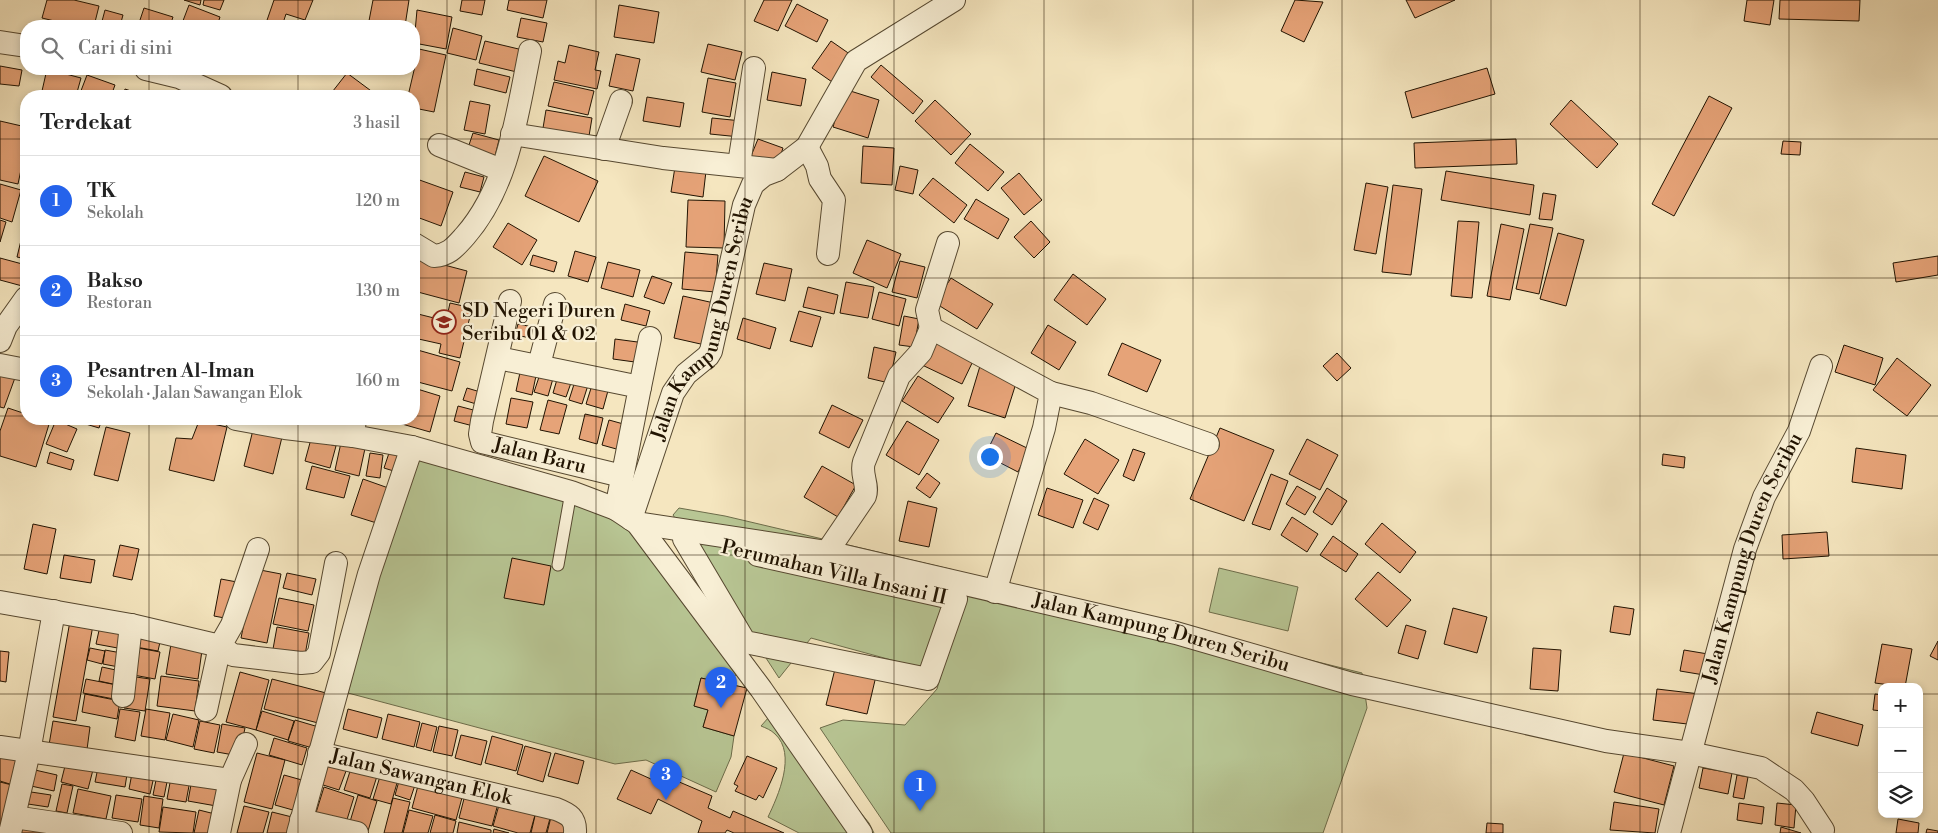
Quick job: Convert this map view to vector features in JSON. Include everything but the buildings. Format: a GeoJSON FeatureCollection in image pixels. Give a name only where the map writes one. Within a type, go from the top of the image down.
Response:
{"type":"FeatureCollection","features":[{"type":"Feature","properties":{"kind":"street","name":"Jalan Kampung Duren Seribu"},"geometry":{"type":"LineString","coordinates":[[633,522],[673,393],[686,374],[708,356],[711,351],[744,205],[753,184],[764,175],[777,170],[807,147],[856,61],[954,0]]}},
{"type":"Feature","properties":{"kind":"street"},"geometry":{"type":"LineString","coordinates":[[0,42],[20,45]]}},
{"type":"Feature","properties":{"kind":"street"},"geometry":{"type":"LineString","coordinates":[[420,248],[434,256],[449,253],[477,222],[491,197],[512,134],[530,51]]}},
{"type":"Feature","properties":{"kind":"street"},"geometry":{"type":"LineString","coordinates":[[738,164],[754,68]]}},
{"type":"Feature","properties":{"kind":"street"},"geometry":{"type":"LineString","coordinates":[[171,75],[208,90]]}},
{"type":"Feature","properties":{"kind":"street"},"geometry":{"type":"LineString","coordinates":[[604,149],[621,102]]}},
{"type":"Feature","properties":{"kind":"street"},"geometry":{"type":"LineString","coordinates":[[512,134],[663,158],[738,164],[777,170]]}},
{"type":"Feature","properties":{"kind":"street"},"geometry":{"type":"LineString","coordinates":[[439,145],[501,170]]}},
{"type":"Feature","properties":{"kind":"street"},"geometry":{"type":"LineString","coordinates":[[807,147],[817,166],[820,179],[834,200],[828,254]]}},
{"type":"Feature","properties":{"kind":"street"},"geometry":{"type":"LineString","coordinates":[[827,552],[865,496],[864,462],[899,376],[921,352],[931,328],[927,310],[948,243]]}},
{"type":"Feature","properties":{"kind":"street","name":"Jalan Baru"},"geometry":{"type":"LineString","coordinates":[[510,301],[482,421],[480,434],[482,442],[622,476]]}},
{"type":"Feature","properties":{"kind":"street"},"geometry":{"type":"LineString","coordinates":[[539,365],[555,304]]}},
{"type":"Feature","properties":{"kind":"street"},"geometry":{"type":"LineString","coordinates":[[0,341],[6,326],[20,306]]}},
{"type":"Feature","properties":{"kind":"street"},"geometry":{"type":"LineString","coordinates":[[931,328],[1051,393],[1091,403],[1208,444]]}},
{"type":"Feature","properties":{"kind":"street"},"geometry":{"type":"LineString","coordinates":[[650,338],[622,476],[633,522],[761,689],[861,833]]}},
{"type":"Feature","properties":{"kind":"street"},"geometry":{"type":"LineString","coordinates":[[498,358],[640,387]]}},
{"type":"Feature","properties":{"kind":"street"},"geometry":{"type":"LineString","coordinates":[[0,365],[20,369]]}},
{"type":"Feature","properties":{"kind":"street","name":"Jalan Kampung Duren Seribu"},"geometry":{"type":"LineString","coordinates":[[1669,833],[1719,651],[1736,577],[1753,523],[1796,439],[1821,366]]}},
{"type":"Feature","properties":{"kind":"street"},"geometry":{"type":"LineString","coordinates":[[995,592],[1044,428],[1051,393]]}},
{"type":"Feature","properties":{"kind":"street","name":"Jalan Kampung Duren Seribu"},"geometry":{"type":"LineString","coordinates":[[269,425],[285,428],[354,428],[412,447],[571,492],[633,522],[827,552],[1176,633],[1361,686],[1606,741],[1690,753]]}},
{"type":"Feature","properties":{"kind":"street"},"geometry":{"type":"LineString","coordinates":[[319,753],[369,574],[412,447]]}},
{"type":"Feature","properties":{"kind":"street","name":"Perumahan Villa Insani II"},"geometry":{"type":"LineString","coordinates":[[633,522],[684,539],[956,599],[928,679],[745,642],[684,539]]}},
{"type":"Feature","properties":{"kind":"street"},"geometry":{"type":"LineString","coordinates":[[206,710],[220,646],[232,625],[258,550]]}},
{"type":"Feature","properties":{"kind":"street"},"geometry":{"type":"LineString","coordinates":[[0,602],[132,625],[220,646],[233,655],[301,664],[312,662],[319,653],[336,563]]}},
{"type":"Feature","properties":{"kind":"street"},"geometry":{"type":"LineString","coordinates":[[54,611],[29,752],[12,825],[121,833]]}},
{"type":"Feature","properties":{"kind":"street"},"geometry":{"type":"LineString","coordinates":[[123,696],[132,625]]}},
{"type":"Feature","properties":{"kind":"street"},"geometry":{"type":"LineString","coordinates":[[219,833],[230,780],[246,744]]}},
{"type":"Feature","properties":{"kind":"street"},"geometry":{"type":"LineString","coordinates":[[0,747],[230,780]]}},
{"type":"Feature","properties":{"kind":"street","name":"Jalan Sawangan Elok"},"geometry":{"type":"LineString","coordinates":[[357,833],[299,826],[319,753],[556,809],[572,817],[576,826],[576,833]]}},
{"type":"Feature","properties":{"kind":"street"},"geometry":{"type":"LineString","coordinates":[[1690,753],[1761,768],[1782,780],[1804,801],[1823,830]]}},
{"type":"Feature","properties":{"kind":"lane"},"geometry":{"type":"LineString","coordinates":[[558,565],[571,492]]}},
{"type":"Feature","properties":{"kind":"green space"},"geometry":{"type":"Polygon","coordinates":[[[420,448],[638,502],[746,661],[729,684],[701,678],[694,706],[708,710],[703,727],[734,736],[731,757],[716,792],[646,760],[615,764],[348,693],[380,565],[420,448]]]}},
{"type":"Feature","properties":{"kind":"green space"},"geometry":{"type":"Polygon","coordinates":[[[679,508],[725,516],[954,570],[928,670],[811,638],[779,678],[673,515],[679,508]]]}},
{"type":"Feature","properties":{"kind":"green space"},"geometry":{"type":"Polygon","coordinates":[[[1219,568],[1298,587],[1288,631],[1209,612],[1219,568]]]}},
{"type":"Feature","properties":{"kind":"green space"},"geometry":{"type":"Polygon","coordinates":[[[969,575],[1362,673],[1367,708],[1323,833],[891,833],[820,728],[843,720],[905,725],[937,689],[969,575]]]}},
{"type":"Feature","properties":{"kind":"green space"},"geometry":{"type":"Polygon","coordinates":[[[777,708],[869,823],[874,833],[799,833],[768,817],[784,775],[785,752],[775,734],[761,726],[777,708]]]}},
{"type":"Feature","properties":{"kind":"place","name":"SD Negeri Duren Seribu 01 & 02"},"geometry":{"type":"Point","coordinates":[444,322]}},
{"type":"Feature","properties":{"kind":"place","name":"Bakso"},"geometry":{"type":"Point","coordinates":[721,708]}},
{"type":"Feature","properties":{"kind":"place","name":"Pesantren Al-Iman"},"geometry":{"type":"Point","coordinates":[666,800]}},
{"type":"Feature","properties":{"kind":"place","name":"TK"},"geometry":{"type":"Point","coordinates":[920,811]}}]}
